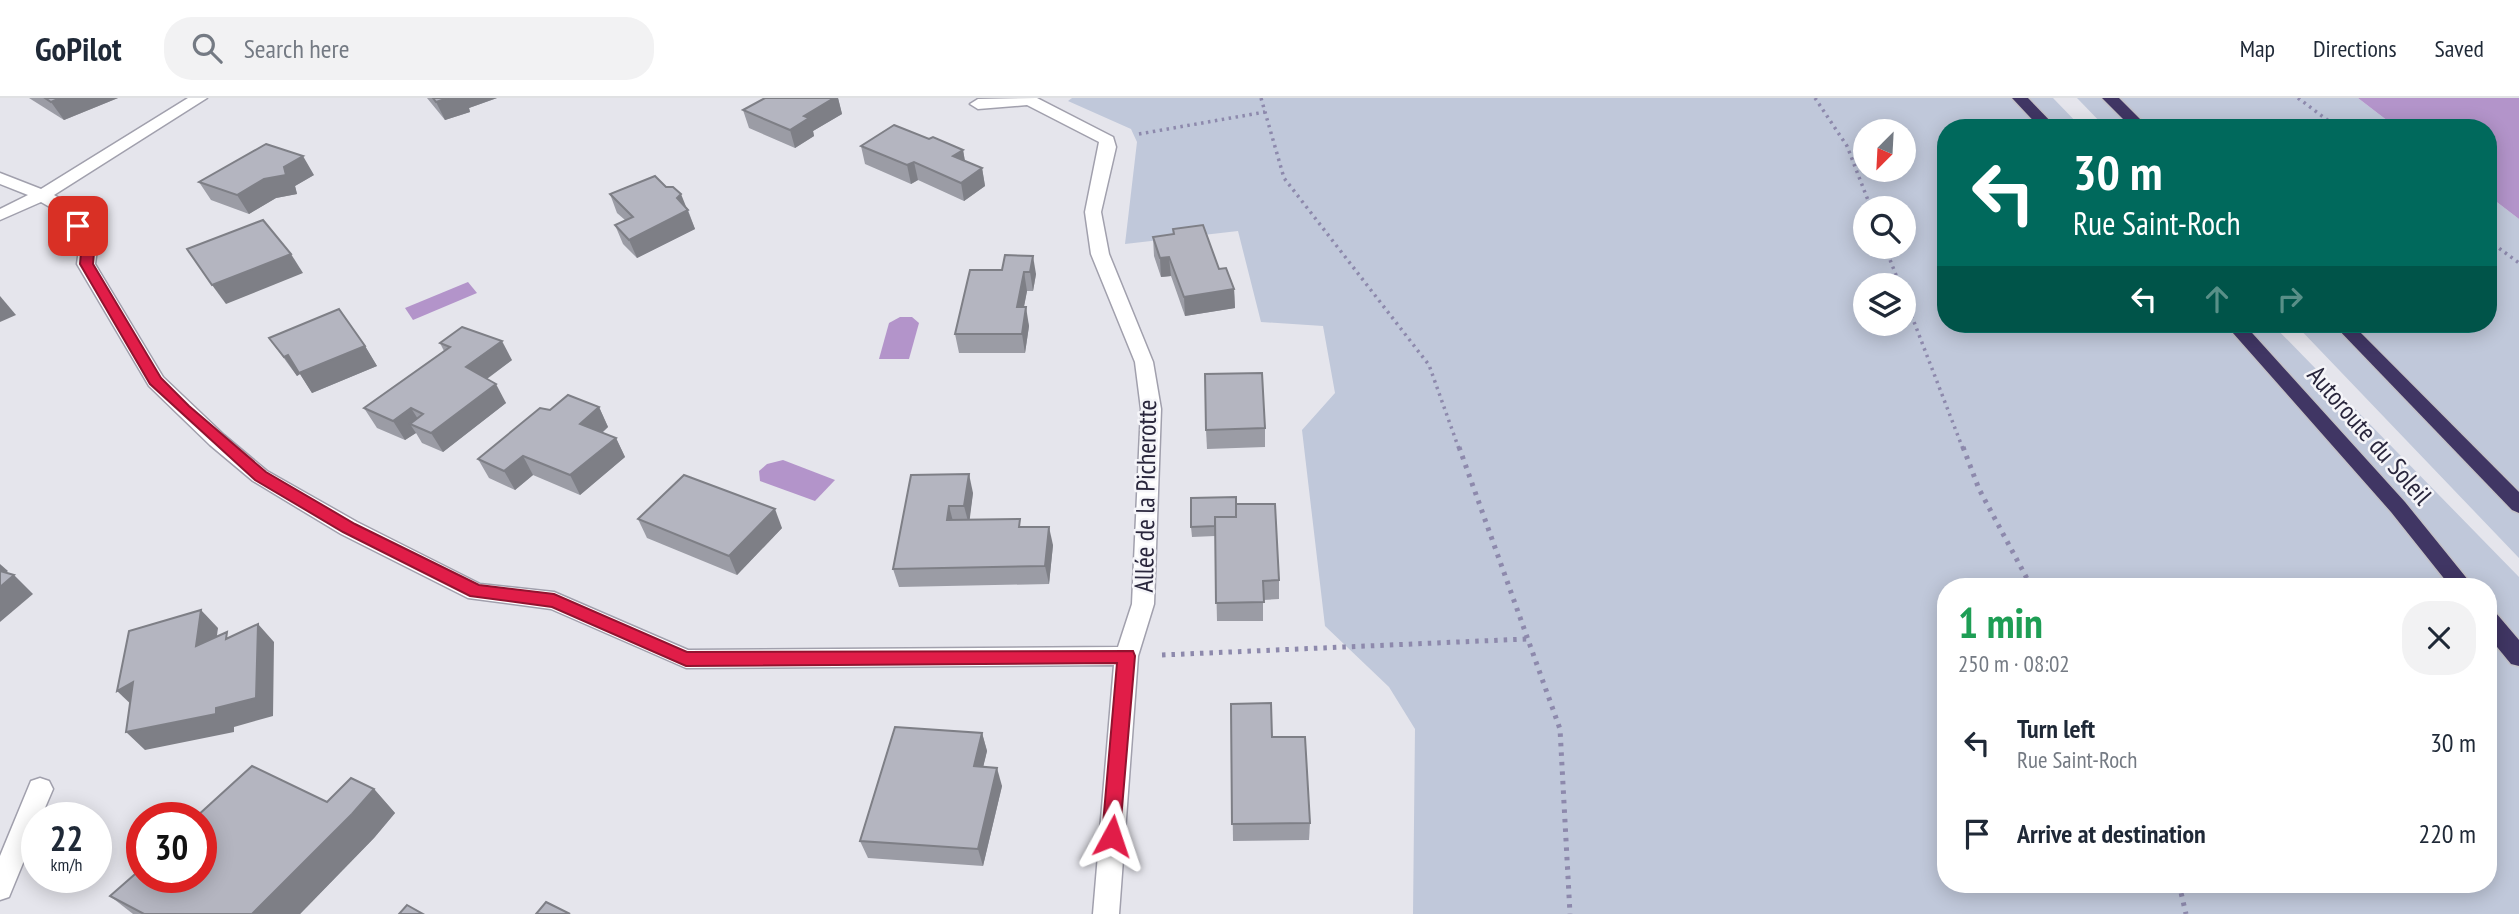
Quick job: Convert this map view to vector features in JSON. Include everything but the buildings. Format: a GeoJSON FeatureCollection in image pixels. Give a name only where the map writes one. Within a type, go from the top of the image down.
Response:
{"type":"FeatureCollection","features":[{"type":"Feature","properties":{"kind":"highway"},"geometry":{"type":"LineString","coordinates":[[2020,98],[2040,119]]}},
{"type":"Feature","properties":{"kind":"highway"},"geometry":{"type":"LineString","coordinates":[[2110,98],[2132,119]]}},
{"type":"Feature","properties":{"kind":"highway","name":"Autoroute du Soleil"},"geometry":{"type":"LineString","coordinates":[[2242,333],[2398,507],[2456,578]]}},
{"type":"Feature","properties":{"kind":"highway","name":"Autoroute du Soleil"},"geometry":{"type":"LineString","coordinates":[[2351,333],[2519,505]]}},
{"type":"Feature","properties":{"kind":"highway"},"geometry":{"type":"LineString","coordinates":[[2497,630],[2519,657]]}},
{"type":"Feature","properties":{"kind":"street"},"geometry":{"type":"LineString","coordinates":[[0,215],[42,195],[199,98]]}},
{"type":"Feature","properties":{"kind":"street"},"geometry":{"type":"LineString","coordinates":[[978,104],[1029,100],[1107,140]]}},
{"type":"Feature","properties":{"kind":"street","name":"Allée de la Picherotte"},"geometry":{"type":"LineString","coordinates":[[1106,914],[1126,656],[1143,604],[1151,410],[1144,362],[1101,254],[1093,212],[1108,147],[1107,140]]}},
{"type":"Feature","properties":{"kind":"street"},"geometry":{"type":"LineString","coordinates":[[0,178],[42,195],[68,211],[89,242],[86,264],[156,381],[217,440],[260,476],[349,528],[476,592],[554,601],[686,659],[1126,656]]}},
{"type":"Feature","properties":{"kind":"street"},"geometry":{"type":"LineString","coordinates":[[0,888],[40,789]]}},
{"type":"Feature","properties":{"kind":"path"},"geometry":{"type":"LineString","coordinates":[[1261,98],[1284,178],[1429,365],[1560,729],[1570,914]]}},
{"type":"Feature","properties":{"kind":"path"},"geometry":{"type":"LineString","coordinates":[[1815,98],[1847,146],[1866,196]]}},
{"type":"Feature","properties":{"kind":"path"},"geometry":{"type":"LineString","coordinates":[[2298,98],[2326,119]]}},
{"type":"Feature","properties":{"kind":"path"},"geometry":{"type":"LineString","coordinates":[[1107,140],[1265,112]]}},
{"type":"Feature","properties":{"kind":"path"},"geometry":{"type":"LineString","coordinates":[[2497,247],[2519,263]]}},
{"type":"Feature","properties":{"kind":"path"},"geometry":{"type":"LineString","coordinates":[[1916,327],[1979,489],[2027,578]]}},
{"type":"Feature","properties":{"kind":"path"},"geometry":{"type":"LineString","coordinates":[[1126,656],[1528,639]]}},
{"type":"Feature","properties":{"kind":"path"},"geometry":{"type":"LineString","coordinates":[[2181,893],[2186,914]]}},
{"type":"Feature","properties":{"kind":"shaded area"},"geometry":{"type":"Polygon","coordinates":[[[1072,98],[2053,98],[2073,119],[1937,119],[1937,333],[2281,333],[2519,577],[2519,914],[1413,914],[1415,729],[1389,687],[1325,626],[1302,430],[1335,393],[1323,326],[1261,322],[1238,231],[1125,244],[1137,142],[1131,129],[1068,101],[1072,98]]]}},
{"type":"Feature","properties":{"kind":"shaded area"},"geometry":{"type":"Polygon","coordinates":[[[2077,98],[2358,98],[2385,119],[2097,119],[2077,98]]]}},
{"type":"Feature","properties":{"kind":"shaded area"},"geometry":{"type":"Polygon","coordinates":[[[2358,98],[2519,98],[2519,219],[2497,202],[2497,119],[2385,119],[2358,98]]]}},
{"type":"Feature","properties":{"kind":"shaded area"},"geometry":{"type":"Polygon","coordinates":[[[2497,202],[2519,219],[2519,558],[2304,333],[2497,333],[2497,202]]]}},
{"type":"Feature","properties":{"kind":"shaded area"},"geometry":{"type":"Polygon","coordinates":[[[468,282],[477,293],[413,320],[405,308],[468,282]]]}},
{"type":"Feature","properties":{"kind":"shaded area"},"geometry":{"type":"Polygon","coordinates":[[[900,317],[912,317],[919,323],[909,359],[879,359],[889,323],[900,317]]]}},
{"type":"Feature","properties":{"kind":"shaded area"},"geometry":{"type":"Polygon","coordinates":[[[783,460],[835,480],[815,501],[760,481],[759,471],[767,464],[783,460]]]}},
{"type":"Feature","properties":{"kind":"route"},"geometry":{"type":"LineString","coordinates":[[78,226],[89,242],[86,264],[156,381],[184,410],[260,476],[349,528],[476,592],[554,601],[686,659],[1126,656],[1112,836]]}}]}
